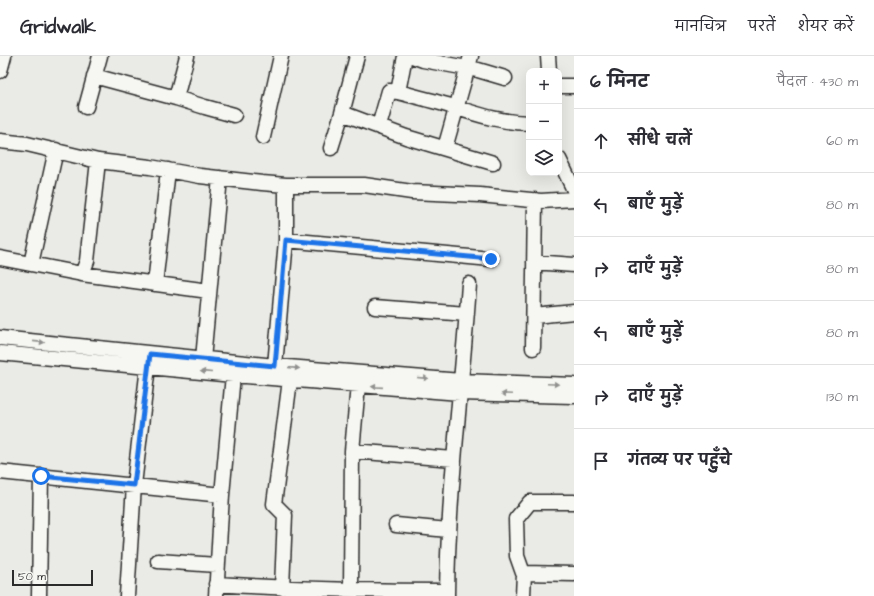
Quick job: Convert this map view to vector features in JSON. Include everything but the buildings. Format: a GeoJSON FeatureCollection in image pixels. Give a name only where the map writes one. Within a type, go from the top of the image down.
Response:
{"type":"FeatureCollection","features":[{"type":"Feature","properties":{"kind":"street"},"geometry":{"type":"LineString","coordinates":[[0,71],[4,56]]}},
{"type":"Feature","properties":{"kind":"street"},"geometry":{"type":"LineString","coordinates":[[86,107],[100,56]]}},
{"type":"Feature","properties":{"kind":"street"},"geometry":{"type":"LineString","coordinates":[[176,98],[187,56]]}},
{"type":"Feature","properties":{"kind":"street"},"geometry":{"type":"LineString","coordinates":[[263,137],[281,56]]}},
{"type":"Feature","properties":{"kind":"street"},"geometry":{"type":"LineString","coordinates":[[331,148],[342,113],[356,56]]}},
{"type":"Feature","properties":{"kind":"street"},"geometry":{"type":"LineString","coordinates":[[398,92],[405,56]]}},
{"type":"Feature","properties":{"kind":"street"},"geometry":{"type":"LineString","coordinates":[[412,56],[423,60],[469,62],[478,70],[505,78]]}},
{"type":"Feature","properties":{"kind":"street"},"geometry":{"type":"LineString","coordinates":[[548,56],[549,68]]}},
{"type":"Feature","properties":{"kind":"street"},"geometry":{"type":"LineString","coordinates":[[445,148],[469,62]]}},
{"type":"Feature","properties":{"kind":"street"},"geometry":{"type":"LineString","coordinates":[[94,76],[234,115]]}},
{"type":"Feature","properties":{"kind":"street"},"geometry":{"type":"LineString","coordinates":[[562,86],[574,86]]}},
{"type":"Feature","properties":{"kind":"street"},"geometry":{"type":"LineString","coordinates":[[379,126],[389,91],[398,92],[457,108],[483,117],[510,122],[526,123]]}},
{"type":"Feature","properties":{"kind":"street"},"geometry":{"type":"LineString","coordinates":[[342,113],[406,137],[493,162]]}},
{"type":"Feature","properties":{"kind":"street"},"geometry":{"type":"LineString","coordinates":[[0,141],[27,144],[98,161],[220,178],[286,185],[364,185],[412,192],[480,195],[535,200],[574,199]]}},
{"type":"Feature","properties":{"kind":"street"},"geometry":{"type":"LineString","coordinates":[[31,264],[56,150]]}},
{"type":"Feature","properties":{"kind":"street"},"geometry":{"type":"LineString","coordinates":[[82,274],[87,261],[98,161]]}},
{"type":"Feature","properties":{"kind":"street"},"geometry":{"type":"LineString","coordinates":[[562,165],[574,190]]}},
{"type":"Feature","properties":{"kind":"street"},"geometry":{"type":"LineString","coordinates":[[155,284],[168,170]]}},
{"type":"Feature","properties":{"kind":"street"},"geometry":{"type":"LineString","coordinates":[[203,359],[220,178]]}},
{"type":"Feature","properties":{"kind":"street"},"geometry":{"type":"LineString","coordinates":[[275,366],[286,240],[286,185]]}},
{"type":"Feature","properties":{"kind":"street"},"geometry":{"type":"LineString","coordinates":[[533,348],[535,200]]}},
{"type":"Feature","properties":{"kind":"street"},"geometry":{"type":"LineString","coordinates":[[286,240],[491,259]]}},
{"type":"Feature","properties":{"kind":"street"},"geometry":{"type":"LineString","coordinates":[[0,258],[82,274],[209,291]]}},
{"type":"Feature","properties":{"kind":"street"},"geometry":{"type":"LineString","coordinates":[[534,262],[574,265]]}},
{"type":"Feature","properties":{"kind":"street"},"geometry":{"type":"LineString","coordinates":[[233,375],[222,495],[216,590],[282,588],[447,594],[448,530],[453,459],[469,284]]}},
{"type":"Feature","properties":{"kind":"street"},"geometry":{"type":"LineString","coordinates":[[375,307],[467,314]]}},
{"type":"Feature","properties":{"kind":"street"},"geometry":{"type":"LineString","coordinates":[[534,316],[574,312]]}},
{"type":"Feature","properties":{"kind":"street"},"geometry":{"type":"LineString","coordinates":[[0,338],[233,375],[290,380],[358,385],[460,387],[574,385]]}},
{"type":"Feature","properties":{"kind":"street"},"geometry":{"type":"LineString","coordinates":[[0,353],[149,361],[203,359],[460,387],[574,396]]}},
{"type":"Feature","properties":{"kind":"street"},"geometry":{"type":"LineString","coordinates":[[127,596],[134,485],[149,361]]}},
{"type":"Feature","properties":{"kind":"street"},"geometry":{"type":"LineString","coordinates":[[282,588],[285,515],[274,504],[290,380]]}},
{"type":"Feature","properties":{"kind":"street"},"geometry":{"type":"LineString","coordinates":[[351,591],[352,451],[358,385]]}},
{"type":"Feature","properties":{"kind":"street"},"geometry":{"type":"LineString","coordinates":[[352,451],[453,459]]}},
{"type":"Feature","properties":{"kind":"street"},"geometry":{"type":"LineString","coordinates":[[0,472],[222,495]]}},
{"type":"Feature","properties":{"kind":"street"},"geometry":{"type":"LineString","coordinates":[[39,596],[41,476]]}},
{"type":"Feature","properties":{"kind":"street"},"geometry":{"type":"LineString","coordinates":[[523,596],[524,573],[517,556],[516,519],[530,502],[574,502]]}},
{"type":"Feature","properties":{"kind":"street"},"geometry":{"type":"LineString","coordinates":[[396,525],[448,530]]}},
{"type":"Feature","properties":{"kind":"street"},"geometry":{"type":"LineString","coordinates":[[158,561],[217,565]]}},
{"type":"Feature","properties":{"kind":"street"},"geometry":{"type":"LineString","coordinates":[[524,573],[574,574]]}},
{"type":"Feature","properties":{"kind":"route"},"geometry":{"type":"LineString","coordinates":[[41,476],[134,485],[150,354],[275,366],[286,240],[491,259]]}}]}
